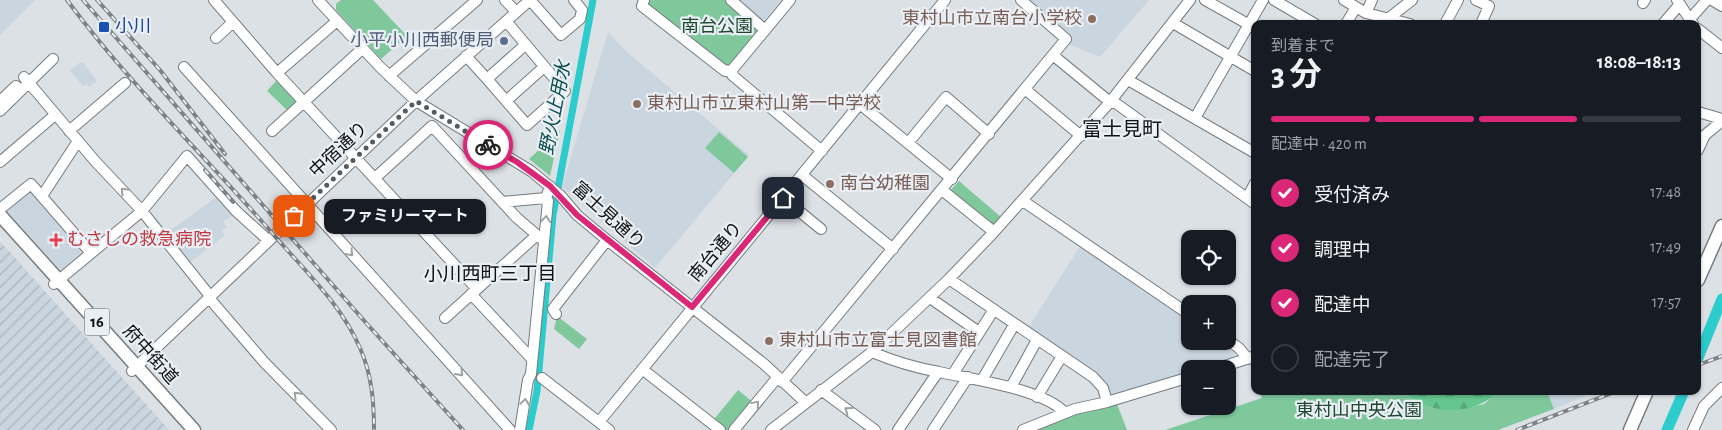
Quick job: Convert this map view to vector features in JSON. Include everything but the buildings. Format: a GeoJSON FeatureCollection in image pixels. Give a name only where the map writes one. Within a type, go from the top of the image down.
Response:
{"type":"FeatureCollection","features":[{"type":"Feature","properties":{"kind":"main road","name":"府中街道"},"geometry":{"type":"LineString","coordinates":[[0,215],[134,369],[184,430]]}},
{"type":"Feature","properties":{"kind":"main road","name":"府中街道"},"geometry":{"type":"LineString","coordinates":[[0,226],[59,283]]}},
{"type":"Feature","properties":{"kind":"main road"},"geometry":{"type":"LineString","coordinates":[[1701,273],[1722,226]]}},
{"type":"Feature","properties":{"kind":"main road","name":"府中街道"},"geometry":{"type":"LineString","coordinates":[[134,369],[194,430]]}},
{"type":"Feature","properties":{"kind":"main road"},"geometry":{"type":"LineString","coordinates":[[1630,430],[1645,395]]}},
{"type":"Feature","properties":{"kind":"street"},"geometry":{"type":"LineString","coordinates":[[214,0],[304,102],[375,178],[532,358]]}},
{"type":"Feature","properties":{"kind":"street"},"geometry":{"type":"LineString","coordinates":[[322,4],[333,0]]}},
{"type":"Feature","properties":{"kind":"street"},"geometry":{"type":"LineString","coordinates":[[389,76],[477,0]]}},
{"type":"Feature","properties":{"kind":"street"},"geometry":{"type":"LineString","coordinates":[[505,0],[516,12]]}},
{"type":"Feature","properties":{"kind":"street"},"geometry":{"type":"LineString","coordinates":[[530,0],[562,35],[580,19],[582,10],[574,0]]}},
{"type":"Feature","properties":{"kind":"street","name":"中宿通り"},"geometry":{"type":"LineString","coordinates":[[134,369],[269,241],[305,204],[416,101],[530,0]]}},
{"type":"Feature","properties":{"kind":"street"},"geometry":{"type":"LineString","coordinates":[[644,0],[642,6],[726,71],[732,70],[790,0]]}},
{"type":"Feature","properties":{"kind":"street"},"geometry":{"type":"LineString","coordinates":[[731,0],[765,30]]}},
{"type":"Feature","properties":{"kind":"street","name":"南台通り"},"geometry":{"type":"LineString","coordinates":[[599,422],[945,0]]}},
{"type":"Feature","properties":{"kind":"street"},"geometry":{"type":"LineString","coordinates":[[734,430],[893,250],[1066,40],[1021,0]]}},
{"type":"Feature","properties":{"kind":"street"},"geometry":{"type":"LineString","coordinates":[[772,430],[872,352],[949,279],[1081,136],[1128,80],[1190,0]]}},
{"type":"Feature","properties":{"kind":"street"},"geometry":{"type":"LineString","coordinates":[[1205,0],[1251,25]]}},
{"type":"Feature","properties":{"kind":"street"},"geometry":{"type":"LineString","coordinates":[[1255,20],[1263,0]]}},
{"type":"Feature","properties":{"kind":"street"},"geometry":{"type":"LineString","coordinates":[[1274,0],[1308,20]]}},
{"type":"Feature","properties":{"kind":"street"},"geometry":{"type":"LineString","coordinates":[[1344,0],[1366,13],[1397,20]]}},
{"type":"Feature","properties":{"kind":"street"},"geometry":{"type":"LineString","coordinates":[[1366,13],[1372,0]]}},
{"type":"Feature","properties":{"kind":"street"},"geometry":{"type":"LineString","coordinates":[[1389,18],[1412,0]]}},
{"type":"Feature","properties":{"kind":"street"},"geometry":{"type":"LineString","coordinates":[[1447,20],[1458,0]]}},
{"type":"Feature","properties":{"kind":"street"},"geometry":{"type":"LineString","coordinates":[[1476,0],[1488,6],[1483,20]]}},
{"type":"Feature","properties":{"kind":"street"},"geometry":{"type":"LineString","coordinates":[[1693,20],[1707,0]]}},
{"type":"Feature","properties":{"kind":"street"},"geometry":{"type":"LineString","coordinates":[[1712,0],[1722,6]]}},
{"type":"Feature","properties":{"kind":"street"},"geometry":{"type":"LineString","coordinates":[[1666,20],[1679,2],[1691,20]]}},
{"type":"Feature","properties":{"kind":"street","name":"富士見通り"},"geometry":{"type":"LineString","coordinates":[[322,4],[362,49],[416,101],[517,162],[554,190],[577,215],[806,402]]}},
{"type":"Feature","properties":{"kind":"street"},"geometry":{"type":"LineString","coordinates":[[1348,20],[1356,7]]}},
{"type":"Feature","properties":{"kind":"street"},"geometry":{"type":"LineString","coordinates":[[277,72],[337,21]]}},
{"type":"Feature","properties":{"kind":"street"},"geometry":{"type":"LineString","coordinates":[[216,38],[233,22]]}},
{"type":"Feature","properties":{"kind":"street"},"geometry":{"type":"LineString","coordinates":[[466,56],[527,125],[565,91],[506,22]]}},
{"type":"Feature","properties":{"kind":"street"},"geometry":{"type":"LineString","coordinates":[[1173,23],[1251,69]]}},
{"type":"Feature","properties":{"kind":"street"},"geometry":{"type":"LineString","coordinates":[[1195,118],[1230,57],[1251,27]]}},
{"type":"Feature","properties":{"kind":"street"},"geometry":{"type":"LineString","coordinates":[[1701,31],[1722,48]]}},
{"type":"Feature","properties":{"kind":"street"},"geometry":{"type":"LineString","coordinates":[[487,79],[526,45]]}},
{"type":"Feature","properties":{"kind":"street"},"geometry":{"type":"LineString","coordinates":[[272,131],[362,49]]}},
{"type":"Feature","properties":{"kind":"street"},"geometry":{"type":"LineString","coordinates":[[1054,56],[1110,102],[1117,104],[1251,201]]}},
{"type":"Feature","properties":{"kind":"street"},"geometry":{"type":"LineString","coordinates":[[0,111],[50,57]]}},
{"type":"Feature","properties":{"kind":"street"},"geometry":{"type":"LineString","coordinates":[[184,67],[305,204],[510,430]]}},
{"type":"Feature","properties":{"kind":"street"},"geometry":{"type":"LineString","coordinates":[[506,101],[544,67]]}},
{"type":"Feature","properties":{"kind":"street"},"geometry":{"type":"LineString","coordinates":[[732,70],[732,74],[822,151]]}},
{"type":"Feature","properties":{"kind":"street"},"geometry":{"type":"LineString","coordinates":[[0,101],[27,80]]}},
{"type":"Feature","properties":{"kind":"street"},"geometry":{"type":"LineString","coordinates":[[27,80],[69,131],[142,211],[250,347],[330,430]]}},
{"type":"Feature","properties":{"kind":"street"},"geometry":{"type":"LineString","coordinates":[[1128,80],[1251,152]]}},
{"type":"Feature","properties":{"kind":"street"},"geometry":{"type":"LineString","coordinates":[[69,131],[126,83]]}},
{"type":"Feature","properties":{"kind":"street"},"geometry":{"type":"LineString","coordinates":[[1026,90],[1081,136]]}},
{"type":"Feature","properties":{"kind":"street"},"geometry":{"type":"LineString","coordinates":[[908,143],[946,98],[989,134]]}},
{"type":"Feature","properties":{"kind":"street"},"geometry":{"type":"LineString","coordinates":[[860,104],[952,178]]}},
{"type":"Feature","properties":{"kind":"street"},"geometry":{"type":"LineString","coordinates":[[1701,113],[1722,120]]}},
{"type":"Feature","properties":{"kind":"street"},"geometry":{"type":"LineString","coordinates":[[0,162],[55,115]]}},
{"type":"Feature","properties":{"kind":"street"},"geometry":{"type":"LineString","coordinates":[[1701,144],[1705,135],[1722,120]]}},
{"type":"Feature","properties":{"kind":"street"},"geometry":{"type":"LineString","coordinates":[[375,178],[432,126],[502,202],[540,238]]}},
{"type":"Feature","properties":{"kind":"street"},"geometry":{"type":"LineString","coordinates":[[42,196],[78,141]]}},
{"type":"Feature","properties":{"kind":"street"},"geometry":{"type":"LineString","coordinates":[[59,283],[91,253],[142,211],[187,156],[236,211],[269,241]]}},
{"type":"Feature","properties":{"kind":"street"},"geometry":{"type":"LineString","coordinates":[[802,175],[893,250]]}},
{"type":"Feature","properties":{"kind":"street"},"geometry":{"type":"LineString","coordinates":[[0,209],[31,184],[91,253]]}},
{"type":"Feature","properties":{"kind":"street"},"geometry":{"type":"LineString","coordinates":[[502,202],[546,198],[554,190]]}},
{"type":"Feature","properties":{"kind":"street"},"geometry":{"type":"LineString","coordinates":[[942,190],[994,232]]}},
{"type":"Feature","properties":{"kind":"street"},"geometry":{"type":"LineString","coordinates":[[520,430],[532,358],[540,238],[548,201],[546,198]]}},
{"type":"Feature","properties":{"kind":"street"},"geometry":{"type":"LineString","coordinates":[[783,198],[821,229]]}},
{"type":"Feature","properties":{"kind":"street"},"geometry":{"type":"LineString","coordinates":[[1022,201],[1181,309]]}},
{"type":"Feature","properties":{"kind":"street"},"geometry":{"type":"LineString","coordinates":[[445,318],[540,238]]}},
{"type":"Feature","properties":{"kind":"street"},"geometry":{"type":"LineString","coordinates":[[556,314],[553,309],[607,240]]}},
{"type":"Feature","properties":{"kind":"street"},"geometry":{"type":"LineString","coordinates":[[949,279],[993,311],[1093,377],[1103,388],[1107,402]]}},
{"type":"Feature","properties":{"kind":"street"},"geometry":{"type":"LineString","coordinates":[[930,298],[979,332]]}},
{"type":"Feature","properties":{"kind":"street"},"geometry":{"type":"LineString","coordinates":[[953,374],[993,311]]}},
{"type":"Feature","properties":{"kind":"street"},"geometry":{"type":"LineString","coordinates":[[982,380],[1014,325]]}},
{"type":"Feature","properties":{"kind":"street"},"geometry":{"type":"LineString","coordinates":[[1011,387],[1038,340]]}},
{"type":"Feature","properties":{"kind":"street"},"geometry":{"type":"LineString","coordinates":[[1236,346],[1251,357]]}},
{"type":"Feature","properties":{"kind":"street"},"geometry":{"type":"LineString","coordinates":[[872,352],[938,372],[1011,387],[1058,406],[1065,413]]}},
{"type":"Feature","properties":{"kind":"street"},"geometry":{"type":"LineString","coordinates":[[1037,397],[1062,356]]}},
{"type":"Feature","properties":{"kind":"street"},"geometry":{"type":"LineString","coordinates":[[1236,363],[1251,358]]}},
{"type":"Feature","properties":{"kind":"street"},"geometry":{"type":"LineString","coordinates":[[642,369],[720,430]]}},
{"type":"Feature","properties":{"kind":"street"},"geometry":{"type":"LineString","coordinates":[[898,430],[938,372]]}},
{"type":"Feature","properties":{"kind":"street"},"geometry":{"type":"LineString","coordinates":[[933,430],[968,377]]}},
{"type":"Feature","properties":{"kind":"street"},"geometry":{"type":"LineString","coordinates":[[542,378],[609,430]]}},
{"type":"Feature","properties":{"kind":"street"},"geometry":{"type":"LineString","coordinates":[[1022,430],[1065,413],[1181,380]]}},
{"type":"Feature","properties":{"kind":"street"},"geometry":{"type":"LineString","coordinates":[[1693,430],[1704,406],[1722,388]]}},
{"type":"Feature","properties":{"kind":"street"},"geometry":{"type":"LineString","coordinates":[[821,390],[873,429]]}},
{"type":"Feature","properties":{"kind":"shaded area"},"geometry":{"type":"Polygon","coordinates":[[[0,0],[35,0],[0,35],[0,0]]]}},
{"type":"Feature","properties":{"kind":"shaded area"},"geometry":{"type":"Polygon","coordinates":[[[739,0],[781,0],[764,21],[739,0]]]}},
{"type":"Feature","properties":{"kind":"shaded area","name":"東村山市立南台小学校"},"geometry":{"type":"Polygon","coordinates":[[[1029,0],[1149,0],[1100,57],[1068,44],[1072,37],[1029,0]]]}},
{"type":"Feature","properties":{"kind":"shaded area","name":"東村山市立東村山第一中学校"},"geometry":{"type":"Polygon","coordinates":[[[608,32],[627,52],[749,155],[655,268],[562,187],[608,32]]]}},
{"type":"Feature","properties":{"kind":"shaded area"},"geometry":{"type":"Polygon","coordinates":[[[79,63],[83,63],[97,81],[89,87],[86,84],[83,86],[70,71],[79,63]]]}},
{"type":"Feature","properties":{"kind":"shaded area","name":"むさしの救急病院"},"geometry":{"type":"Polygon","coordinates":[[[31,188],[88,253],[64,273],[5,209],[31,188]]]}},
{"type":"Feature","properties":{"kind":"shaded area"},"geometry":{"type":"Polygon","coordinates":[[[219,195],[235,213],[223,222],[227,227],[222,231],[225,235],[187,265],[164,235],[219,195]]]}},
{"type":"Feature","properties":{"kind":"shaded area"},"geometry":{"type":"Polygon","coordinates":[[[0,241],[169,430],[0,430],[0,241]]]}},
{"type":"Feature","properties":{"kind":"shaded area"},"geometry":{"type":"Polygon","coordinates":[[[1082,243],[1181,313],[1181,350],[1236,351],[1231,360],[1181,360],[1181,377],[1114,396],[1028,328],[1082,243]]]}},
{"type":"Feature","properties":{"kind":"shaded area"},"geometry":{"type":"Polygon","coordinates":[[[1549,395],[1587,395],[1554,409],[1549,395]]]}},
{"type":"Feature","properties":{"kind":"green space"},"geometry":{"type":"Polygon","coordinates":[[[341,0],[373,0],[407,36],[381,59],[336,10],[336,4],[341,0]]]}},
{"type":"Feature","properties":{"kind":"green space","name":"南台公園"},"geometry":{"type":"Polygon","coordinates":[[[647,0],[727,0],[759,28],[729,66],[725,68],[645,5],[647,0]]]}},
{"type":"Feature","properties":{"kind":"green space"},"geometry":{"type":"Polygon","coordinates":[[[277,80],[299,103],[289,112],[267,91],[277,80]]]}},
{"type":"Feature","properties":{"kind":"green space"},"geometry":{"type":"Polygon","coordinates":[[[560,130],[550,176],[529,159],[560,130]]]}},
{"type":"Feature","properties":{"kind":"green space"},"geometry":{"type":"Polygon","coordinates":[[[719,132],[748,157],[734,173],[705,148],[719,132]]]}},
{"type":"Feature","properties":{"kind":"green space"},"geometry":{"type":"Polygon","coordinates":[[[959,181],[1001,217],[993,227],[950,191],[959,181]]]}},
{"type":"Feature","properties":{"kind":"green space"},"geometry":{"type":"Polygon","coordinates":[[[557,316],[587,339],[579,349],[554,329],[557,316]]]}},
{"type":"Feature","properties":{"kind":"green space"},"geometry":{"type":"Polygon","coordinates":[[[738,390],[755,404],[734,430],[720,430],[711,423],[738,390]]]}},
{"type":"Feature","properties":{"kind":"green space","name":"東村山中央公園"},"geometry":{"type":"Polygon","coordinates":[[[1261,395],[1407,395],[1433,408],[1458,410],[1484,404],[1495,395],[1549,395],[1554,409],[1498,430],[1165,430],[1210,415],[1236,415],[1236,407],[1262,398],[1261,395]]]}},
{"type":"Feature","properties":{"kind":"green space"},"geometry":{"type":"Polygon","coordinates":[[[1408,395],[1495,395],[1481,404],[1459,410],[1437,409],[1408,395]]]}},
{"type":"Feature","properties":{"kind":"green space"},"geometry":{"type":"Polygon","coordinates":[[[1117,404],[1127,430],[1029,430],[1080,410],[1117,404]]]}},
{"type":"Feature","properties":{"kind":"waterway","name":"野火止用水"},"geometry":{"type":"LineString","coordinates":[[529,430],[537,391],[553,215],[593,0]]}},
{"type":"Feature","properties":{"kind":"waterway"},"geometry":{"type":"LineString","coordinates":[[1701,351],[1722,299]]}},
{"type":"Feature","properties":{"kind":"waterway"},"geometry":{"type":"LineString","coordinates":[[1667,430],[1682,395]]}},
{"type":"Feature","properties":{"kind":"railway"},"geometry":{"type":"LineString","coordinates":[[67,0],[141,90],[309,274],[343,317],[360,348],[370,378],[374,430]]}},
{"type":"Feature","properties":{"kind":"railway"},"geometry":{"type":"LineString","coordinates":[[83,0],[367,324],[463,430]]}},
{"type":"Feature","properties":{"kind":"railway"},"geometry":{"type":"LineString","coordinates":[[97,0],[160,70],[225,154]]}},
{"type":"Feature","properties":{"kind":"railway"},"geometry":{"type":"LineString","coordinates":[[205,170],[233,202]]}},
{"type":"Feature","properties":{"kind":"railway"},"geometry":{"type":"LineString","coordinates":[[1701,364],[1722,356]]}},
{"type":"Feature","properties":{"kind":"railway"},"geometry":{"type":"LineString","coordinates":[[1517,430],[1607,395]]}},
{"type":"Feature","properties":{"kind":"way so far"},"geometry":{"type":"LineString","coordinates":[[294,216],[416,101],[488,145]]}},
{"type":"Feature","properties":{"kind":"place","name":"東村山市立南台小学校"},"geometry":{"type":"Point","coordinates":[1092,19]}},
{"type":"Feature","properties":{"kind":"place","name":"小川"},"geometry":{"type":"Point","coordinates":[104,27]}},
{"type":"Feature","properties":{"kind":"place","name":"小平小川西郵便局"},"geometry":{"type":"Point","coordinates":[504,41]}},
{"type":"Feature","properties":{"kind":"place","name":"東村山市立東村山第一中学校"},"geometry":{"type":"Point","coordinates":[637,104]}},
{"type":"Feature","properties":{"kind":"place","name":"南台幼稚園"},"geometry":{"type":"Point","coordinates":[830,184]}},
{"type":"Feature","properties":{"kind":"place","name":"ファミリーマート"},"geometry":{"type":"Point","coordinates":[294,216]}},
{"type":"Feature","properties":{"kind":"place","name":"むさしの救急病院"},"geometry":{"type":"Point","coordinates":[56,240]}},
{"type":"Feature","properties":{"kind":"place","name":"東村山市立富士見図書館"},"geometry":{"type":"Point","coordinates":[769,341]}},
{"type":"Feature","properties":{"kind":"district","name":"富士見町"},"geometry":{"type":"Point","coordinates":[1122,130]}},
{"type":"Feature","properties":{"kind":"district","name":"小川西町三丁目"},"geometry":{"type":"Point","coordinates":[490,274]}},
{"type":"Feature","properties":{"kind":"route"},"geometry":{"type":"LineString","coordinates":[[488,145],[517,162],[550,186],[577,215],[692,307],[783,198]]}}]}
